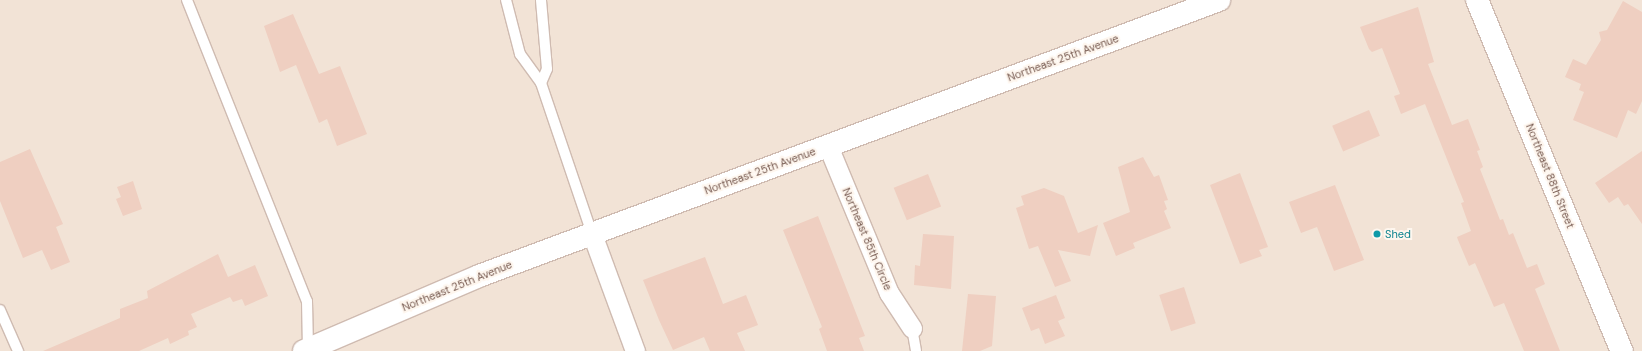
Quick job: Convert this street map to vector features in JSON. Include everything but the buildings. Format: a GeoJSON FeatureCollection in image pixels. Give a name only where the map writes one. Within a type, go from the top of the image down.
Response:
{"type":"FeatureCollection","features":[{"type":"Feature","properties":{"kind":"street","name":"Northeast 25th Avenue"},"geometry":{"type":"LineString","coordinates":[[307,350],[417,301],[592,234],[1219,0]]}},
{"type":"Feature","properties":{"kind":"street","name":"Northeast 88th Street"},"geometry":{"type":"LineString","coordinates":[[1477,0],[1622,351]]}},
{"type":"Feature","properties":{"kind":"street","name":"Northeast 85th Circle"},"geometry":{"type":"LineString","coordinates":[[828,146],[889,294],[912,328]]}},
{"type":"Feature","properties":{"kind":"street"},"geometry":{"type":"LineString","coordinates":[[592,234],[635,351]]}},
{"type":"Feature","properties":{"kind":"lane"},"geometry":{"type":"LineString","coordinates":[[187,0],[307,301],[307,350]]}},
{"type":"Feature","properties":{"kind":"lane"},"geometry":{"type":"LineString","coordinates":[[506,0],[520,54],[541,83],[592,234]]}},
{"type":"Feature","properties":{"kind":"lane"},"geometry":{"type":"LineString","coordinates":[[541,0],[547,68],[541,83]]}},
{"type":"Feature","properties":{"kind":"lane"},"geometry":{"type":"LineString","coordinates":[[0,310],[18,351]]}},
{"type":"Feature","properties":{"kind":"lane"},"geometry":{"type":"LineString","coordinates":[[912,328],[916,351]]}},
{"type":"Feature","properties":{"kind":"shaded area"},"geometry":{"type":"Polygon","coordinates":[[[0,0],[1642,0],[1642,351],[0,351],[0,0]]]}},
{"type":"Feature","properties":{"kind":"place","name":"Shed"},"geometry":{"type":"Point","coordinates":[1377,234]}}]}
